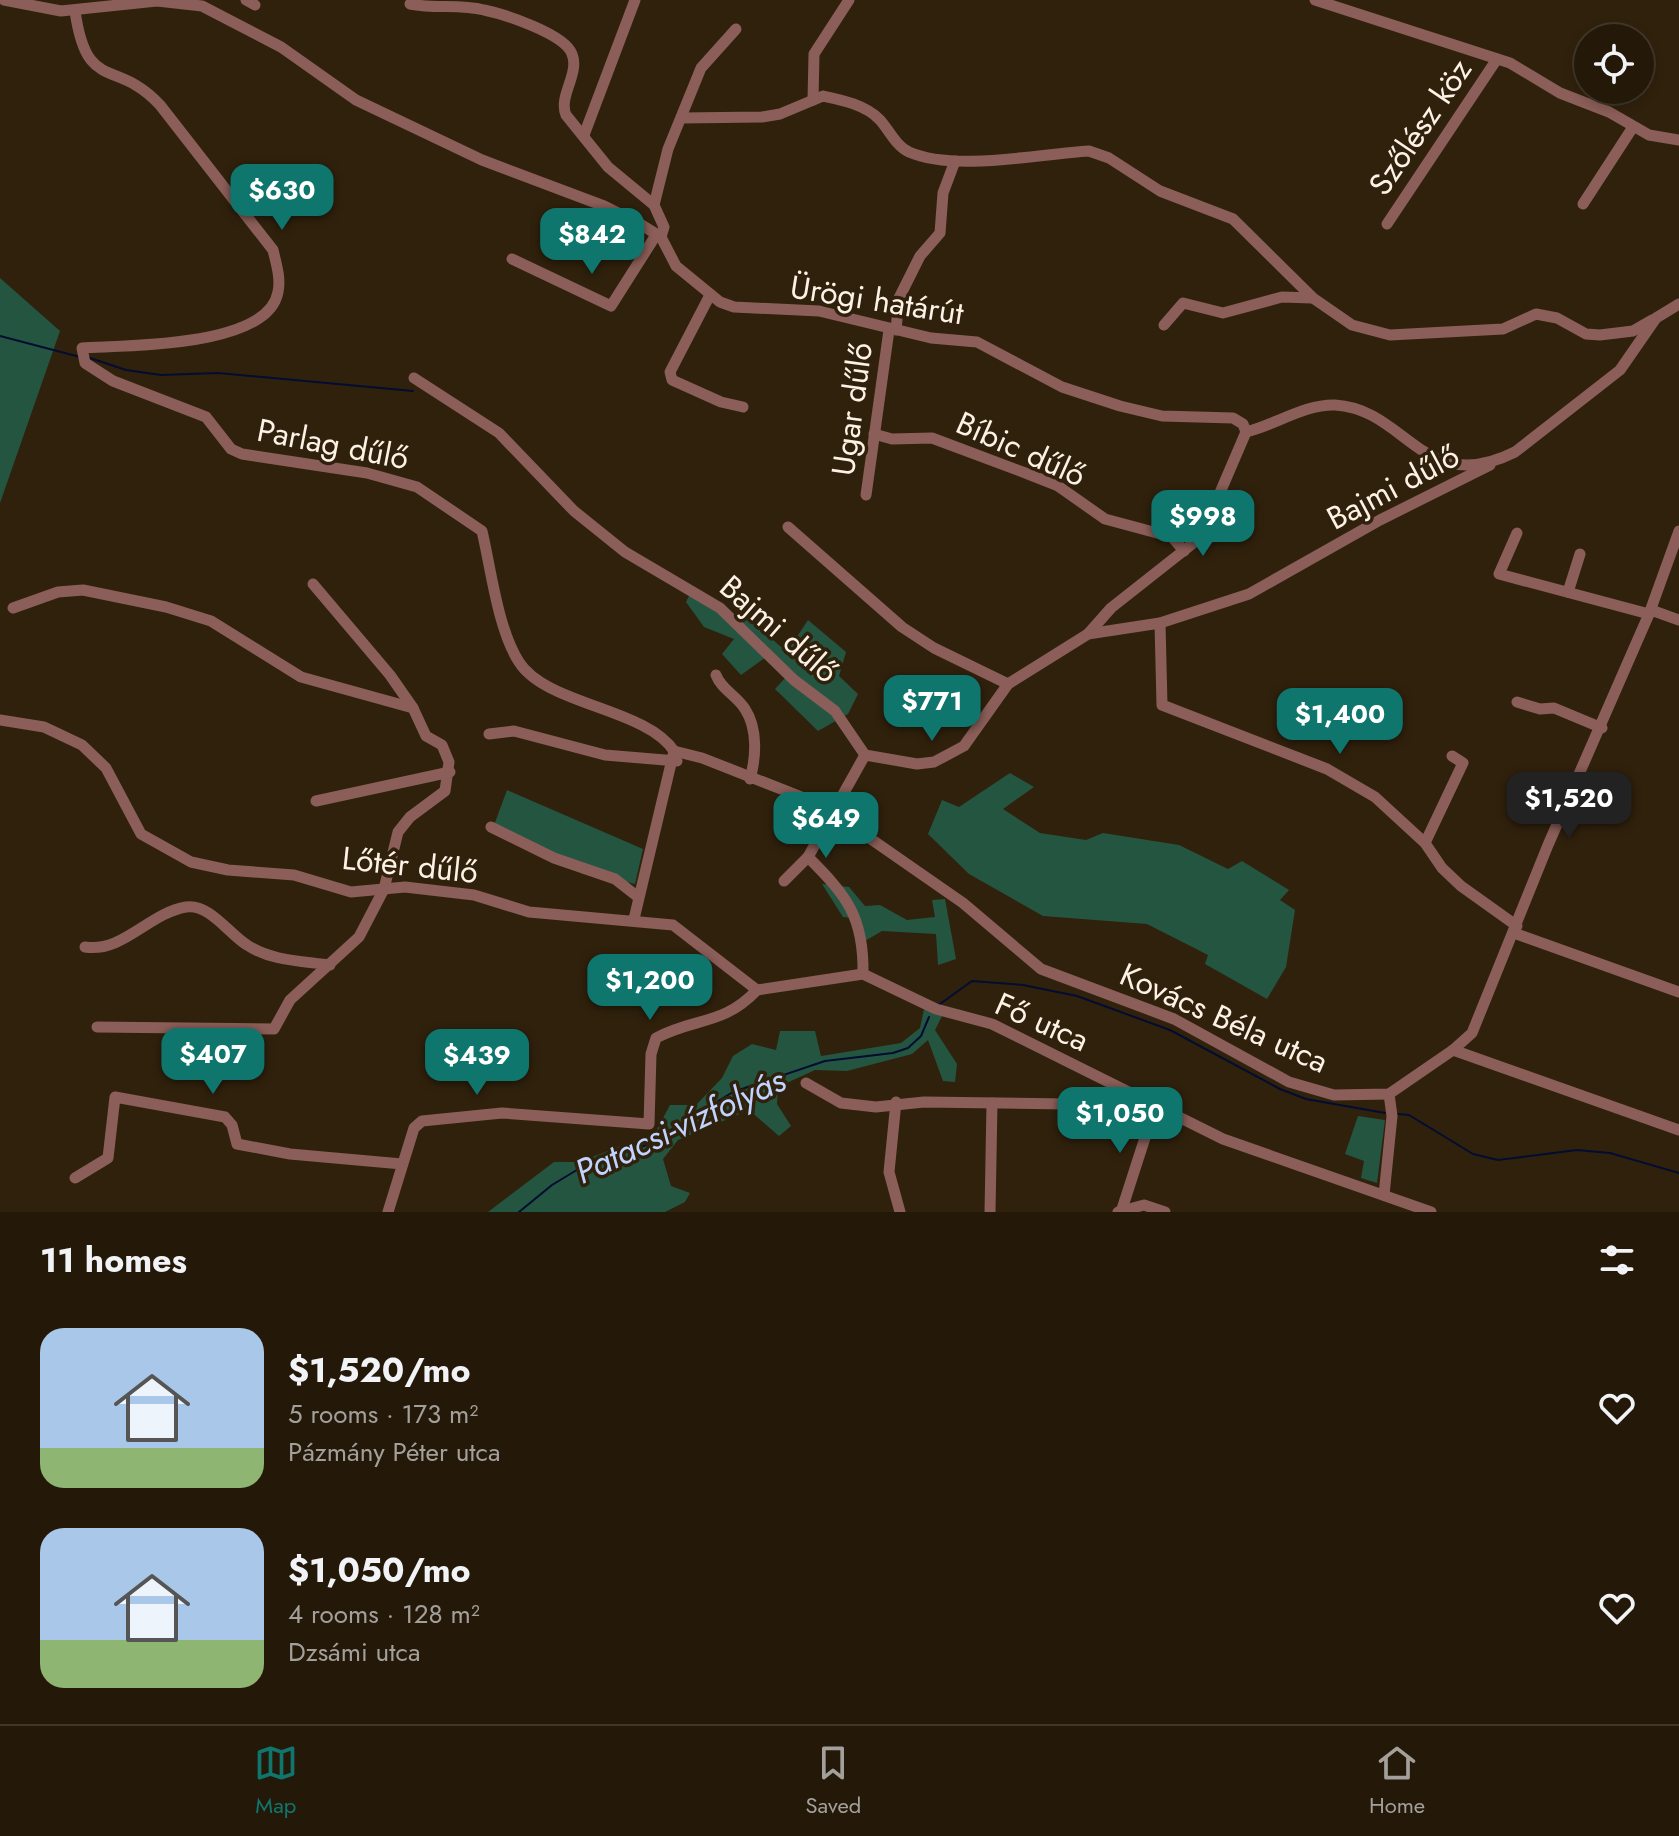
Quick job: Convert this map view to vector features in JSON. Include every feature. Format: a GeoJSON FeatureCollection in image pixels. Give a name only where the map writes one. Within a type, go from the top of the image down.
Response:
{"type":"FeatureCollection","features":[{"type":"Feature","properties":{"kind":"street","name":"Ürögi határút"},"geometry":{"type":"LineString","coordinates":[[4,0],[75,11],[177,1],[212,6],[281,47],[356,100],[482,160],[604,206],[658,236],[676,266],[710,295],[734,307],[819,311],[892,330],[977,342],[1062,387],[1162,416],[1233,418],[1243,424],[1246,432]]}},
{"type":"Feature","properties":{"kind":"street"},"geometry":{"type":"LineString","coordinates":[[584,135],[635,0]]}},
{"type":"Feature","properties":{"kind":"street"},"geometry":{"type":"LineString","coordinates":[[813,100],[814,54],[849,0]]}},
{"type":"Feature","properties":{"kind":"street"},"geometry":{"type":"LineString","coordinates":[[1315,0],[1497,59],[1525,70],[1568,97],[1609,112],[1649,135],[1679,140]]}},
{"type":"Feature","properties":{"kind":"street"},"geometry":{"type":"LineString","coordinates":[[410,4],[433,8],[484,9],[535,28],[565,45],[572,54],[574,69],[563,109],[608,167],[654,205],[664,227],[611,306],[512,259]]}},
{"type":"Feature","properties":{"kind":"street","name":"Parlag dűlő"},"geometry":{"type":"LineString","coordinates":[[75,11],[81,50],[88,60],[106,73],[142,86],[160,105],[267,242],[279,276],[278,294],[271,308],[258,320],[220,337],[82,348],[85,363],[113,381],[206,417],[231,449],[242,454],[367,473],[417,487],[451,509],[482,531],[509,640],[520,665],[548,685],[655,733],[672,753]]}},
{"type":"Feature","properties":{"kind":"street"},"geometry":{"type":"LineString","coordinates":[[654,205],[660,175],[701,68],[736,29]]}},
{"type":"Feature","properties":{"kind":"street","name":"Szőlész köz"},"geometry":{"type":"LineString","coordinates":[[1387,224],[1497,59]]}},
{"type":"Feature","properties":{"kind":"street"},"geometry":{"type":"LineString","coordinates":[[682,118],[762,117],[780,114],[823,96],[843,100],[878,117],[909,152],[955,161],[1089,151],[1109,158],[1160,191],[1233,219],[1313,298],[1352,325],[1390,335],[1503,329],[1536,314],[1557,318],[1586,334],[1600,335],[1633,331],[1679,304]]}},
{"type":"Feature","properties":{"kind":"street"},"geometry":{"type":"LineString","coordinates":[[1583,204],[1633,127]]}},
{"type":"Feature","properties":{"kind":"street","name":"Ugar dűlő"},"geometry":{"type":"LineString","coordinates":[[866,495],[899,298],[920,256],[940,233],[943,193],[955,161]]}},
{"type":"Feature","properties":{"kind":"street"},"geometry":{"type":"LineString","coordinates":[[710,295],[670,372],[672,380],[721,402],[743,407]]}},
{"type":"Feature","properties":{"kind":"street"},"geometry":{"type":"LineString","coordinates":[[1164,325],[1183,303],[1223,313],[1282,297],[1313,298]]}},
{"type":"Feature","properties":{"kind":"street"},"geometry":{"type":"LineString","coordinates":[[1088,634],[1111,608],[1201,537],[1246,432],[1322,406],[1337,405],[1354,409],[1385,425],[1433,460],[1482,464],[1501,459],[1515,452],[1620,370],[1656,318]]}},
{"type":"Feature","properties":{"kind":"street","name":"Bajmi dűlő"},"geometry":{"type":"LineString","coordinates":[[414,378],[499,433],[574,511],[625,552],[720,608],[794,680],[835,711],[865,755],[917,764],[934,762],[964,746],[1008,684],[1088,634],[1160,623],[1249,594],[1380,520],[1501,459]]}},
{"type":"Feature","properties":{"kind":"street","name":"Bíbic dűlő"},"geometry":{"type":"LineString","coordinates":[[874,434],[892,439],[932,438],[996,465],[1028,474],[1058,486],[1105,519],[1172,537],[1184,551]]}},
{"type":"Feature","properties":{"kind":"street"},"geometry":{"type":"LineString","coordinates":[[788,527],[902,627],[934,648],[1008,684]]}},
{"type":"Feature","properties":{"kind":"street"},"geometry":{"type":"LineString","coordinates":[[1384,1195],[1392,1116],[1389,1094],[1453,1050],[1472,1033],[1548,845],[1602,728],[1650,612],[1679,531]]}},
{"type":"Feature","properties":{"kind":"street"},"geometry":{"type":"LineString","coordinates":[[1517,533],[1499,574],[1679,620]]}},
{"type":"Feature","properties":{"kind":"street"},"geometry":{"type":"LineString","coordinates":[[1568,592],[1580,554]]}},
{"type":"Feature","properties":{"kind":"street"},"geometry":{"type":"LineString","coordinates":[[97,1027],[274,1029],[290,1000],[359,937],[384,889],[398,832],[410,817],[445,791],[450,772],[442,745],[426,736],[413,708],[390,675],[313,584]]}},
{"type":"Feature","properties":{"kind":"street"},"geometry":{"type":"LineString","coordinates":[[13,608],[58,592],[83,590],[166,607],[211,621],[301,677],[413,708]]}},
{"type":"Feature","properties":{"kind":"street"},"geometry":{"type":"LineString","coordinates":[[1160,623],[1162,705],[1327,769],[1375,797],[1425,843],[1442,868],[1461,886],[1516,929],[1679,992]]}},
{"type":"Feature","properties":{"kind":"street"},"geometry":{"type":"LineString","coordinates":[[716,675],[745,710],[752,727],[754,766],[750,779]]}},
{"type":"Feature","properties":{"kind":"street"},"geometry":{"type":"LineString","coordinates":[[1517,702],[1540,709],[1554,708],[1602,728]]}},
{"type":"Feature","properties":{"kind":"street","name":"Lőtér dűlő"},"geometry":{"type":"LineString","coordinates":[[0,720],[44,727],[82,745],[106,768],[141,834],[191,862],[228,870],[294,875],[351,892],[405,887],[474,895],[529,912],[634,919],[673,925],[757,990]]}},
{"type":"Feature","properties":{"kind":"street"},"geometry":{"type":"LineString","coordinates":[[489,734],[514,731],[605,755],[672,753],[634,919]]}},
{"type":"Feature","properties":{"kind":"street","name":"Kovács Béla utca"},"geometry":{"type":"LineString","coordinates":[[672,753],[702,758],[833,813],[963,903],[1041,969],[1062,980],[1174,1019],[1289,1082],[1334,1095],[1389,1094]]}},
{"type":"Feature","properties":{"kind":"street"},"geometry":{"type":"LineString","coordinates":[[784,881],[808,857],[865,755]]}},
{"type":"Feature","properties":{"kind":"street"},"geometry":{"type":"LineString","coordinates":[[1425,843],[1463,763],[1452,756]]}},
{"type":"Feature","properties":{"kind":"street"},"geometry":{"type":"LineString","coordinates":[[316,801],[450,772]]}},
{"type":"Feature","properties":{"kind":"street"},"geometry":{"type":"LineString","coordinates":[[491,827],[554,858],[615,879],[638,897]]}},
{"type":"Feature","properties":{"kind":"street"},"geometry":{"type":"LineString","coordinates":[[388,1212],[414,1128],[422,1121],[502,1113],[649,1124],[651,1054],[656,1038],[674,1029],[719,1019],[741,1007],[757,990],[863,974],[860,925],[849,903],[808,857]]}},
{"type":"Feature","properties":{"kind":"street"},"geometry":{"type":"LineString","coordinates":[[85,947],[107,948],[185,907],[201,908],[248,946],[280,959],[330,965]]}},
{"type":"Feature","properties":{"kind":"street","name":"Fő utca"},"geometry":{"type":"LineString","coordinates":[[863,974],[936,1009],[992,1024],[1223,1139],[1431,1212]]}},
{"type":"Feature","properties":{"kind":"street"},"geometry":{"type":"LineString","coordinates":[[1453,1050],[1679,1130]]}},
{"type":"Feature","properties":{"kind":"street"},"geometry":{"type":"LineString","coordinates":[[806,1083],[841,1103],[876,1107],[896,1102],[1068,1104],[1180,1117]]}},
{"type":"Feature","properties":{"kind":"street"},"geometry":{"type":"LineString","coordinates":[[75,1178],[108,1158],[115,1097],[225,1117],[232,1125],[237,1144],[290,1154],[402,1164]]}},
{"type":"Feature","properties":{"kind":"street"},"geometry":{"type":"LineString","coordinates":[[896,1102],[889,1172],[900,1212]]}},
{"type":"Feature","properties":{"kind":"street"},"geometry":{"type":"LineString","coordinates":[[990,1212],[992,1103]]}},
{"type":"Feature","properties":{"kind":"street"},"geometry":{"type":"LineString","coordinates":[[1120,1210],[1153,1113]]}},
{"type":"Feature","properties":{"kind":"street"},"geometry":{"type":"LineString","coordinates":[[1120,1210],[1144,1205],[1165,1212]]}},
{"type":"Feature","properties":{"kind":"green space"},"geometry":{"type":"Polygon","coordinates":[[[0,278],[60,331],[0,503],[0,278]]]}},
{"type":"Feature","properties":{"kind":"green space"},"geometry":{"type":"Polygon","coordinates":[[[690,594],[739,620],[745,616],[787,652],[808,620],[846,652],[839,676],[858,694],[848,714],[818,731],[775,689],[786,677],[766,657],[741,675],[722,654],[734,639],[704,627],[686,602],[690,594]]]}},
{"type":"Feature","properties":{"kind":"green space"},"geometry":{"type":"Polygon","coordinates":[[[1010,773],[1034,787],[1003,809],[1040,833],[1086,840],[1103,833],[1179,845],[1228,869],[1242,861],[1289,890],[1280,900],[1295,910],[1286,967],[1267,999],[1205,964],[1208,955],[1147,924],[1043,916],[969,874],[928,834],[942,800],[959,807],[1010,773]]]}},
{"type":"Feature","properties":{"kind":"green space"},"geometry":{"type":"Polygon","coordinates":[[[507,790],[643,849],[635,884],[588,872],[493,828],[507,790]]]}},
{"type":"Feature","properties":{"kind":"green space"},"geometry":{"type":"Polygon","coordinates":[[[822,884],[849,887],[865,906],[880,905],[907,920],[935,917],[932,900],[945,899],[956,959],[938,965],[936,934],[882,931],[865,941],[852,918],[843,917],[822,884]]]}},
{"type":"Feature","properties":{"kind":"green space"},"geometry":{"type":"Polygon","coordinates":[[[924,1009],[942,1016],[935,1030],[957,1064],[955,1082],[943,1081],[928,1040],[912,1054],[847,1071],[815,1070],[778,1087],[777,1104],[791,1126],[779,1136],[749,1110],[678,1140],[663,1159],[671,1186],[690,1193],[685,1202],[665,1212],[488,1212],[554,1162],[579,1162],[655,1133],[670,1105],[696,1105],[722,1078],[733,1056],[752,1044],[776,1050],[780,1031],[815,1031],[821,1056],[901,1043],[920,1028],[924,1009]]]}},
{"type":"Feature","properties":{"kind":"green space"},"geometry":{"type":"Polygon","coordinates":[[[1358,1116],[1385,1120],[1377,1183],[1361,1178],[1364,1161],[1345,1154],[1358,1116]]]}},
{"type":"Feature","properties":{"kind":"waterway"},"geometry":{"type":"LineString","coordinates":[[0,336],[80,357]]}},
{"type":"Feature","properties":{"kind":"waterway"},"geometry":{"type":"LineString","coordinates":[[90,358],[126,370],[161,375],[218,373],[413,391]]}},
{"type":"Feature","properties":{"kind":"waterway","name":"Patacsi-vízfolyás"},"geometry":{"type":"LineString","coordinates":[[940,1004],[972,981],[1023,985],[1077,996],[1170,1030],[1280,1089],[1306,1099],[1385,1113]]}},
{"type":"Feature","properties":{"kind":"waterway","name":"Patacsi-vízfolyás"},"geometry":{"type":"LineString","coordinates":[[519,1212],[552,1185],[595,1159],[644,1146],[733,1092],[825,1061],[893,1053],[908,1048],[921,1036],[929,1017]]}},
{"type":"Feature","properties":{"kind":"waterway","name":"Patacsi-vízfolyás"},"geometry":{"type":"LineString","coordinates":[[1398,1114],[1409,1115],[1473,1154],[1498,1160],[1577,1150],[1610,1153],[1679,1173]]}}]}
